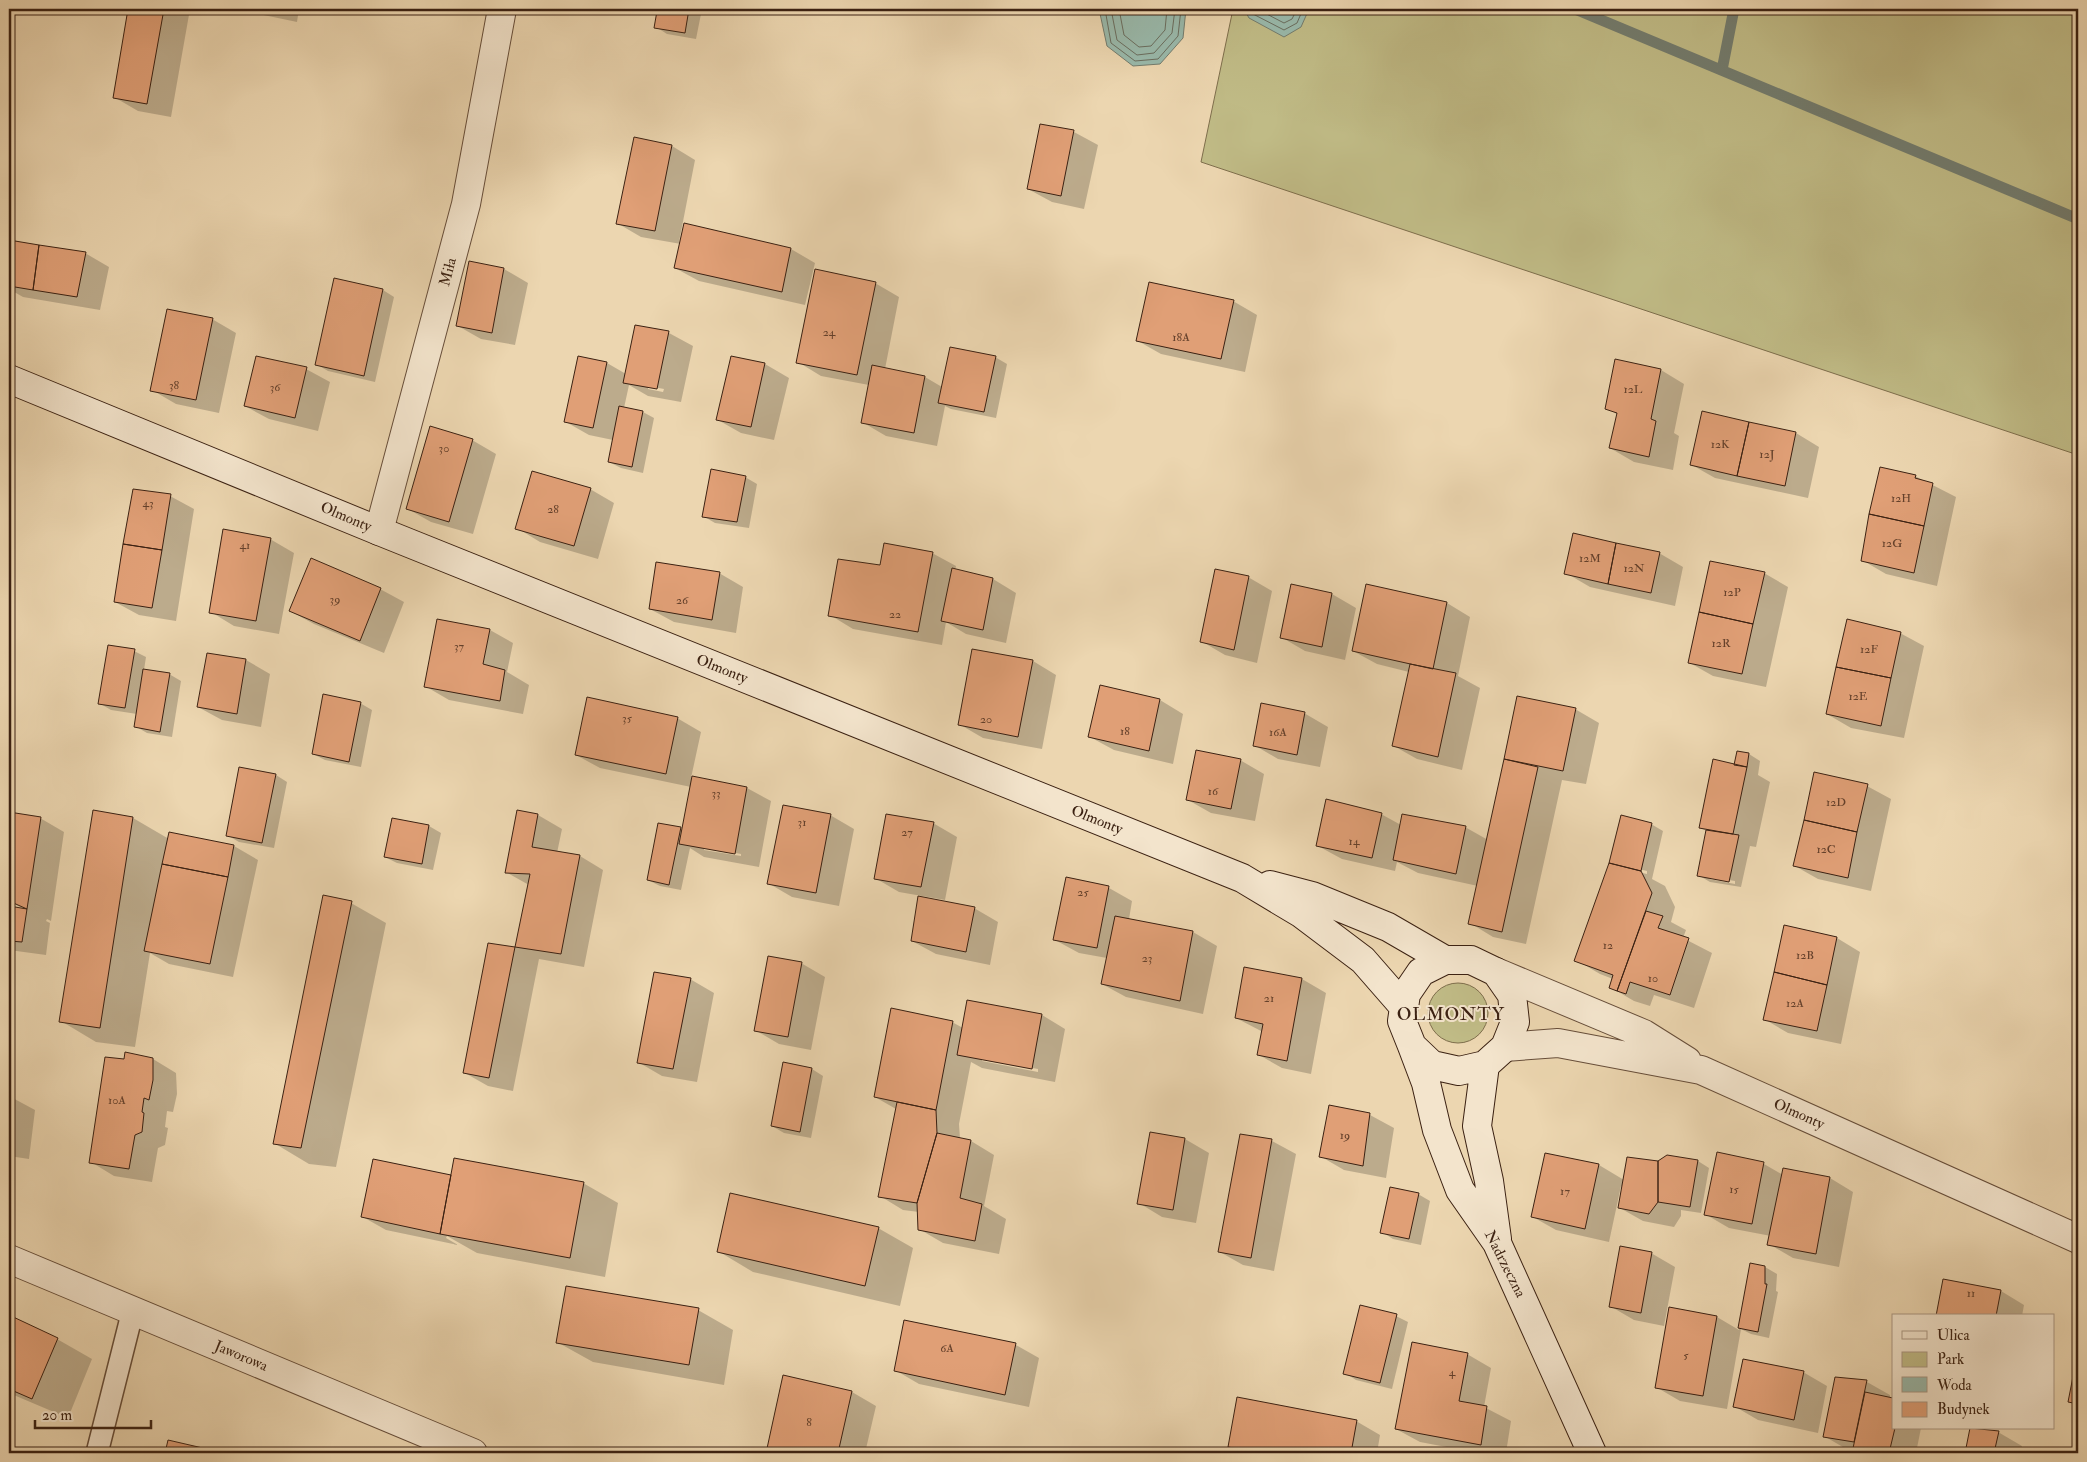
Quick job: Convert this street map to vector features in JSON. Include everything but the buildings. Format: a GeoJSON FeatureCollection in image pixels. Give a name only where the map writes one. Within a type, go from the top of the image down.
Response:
{"type":"FeatureCollection","features":[{"type":"Feature","properties":{"kind":"street","name":"Miła"},"geometry":{"type":"LineString","coordinates":[[379,531],[466,204],[502,9]]}},
{"type":"Feature","properties":{"kind":"street","name":"Olmonty"},"geometry":{"type":"LineString","coordinates":[[9,379],[379,531],[1242,878],[1302,914],[1363,960],[1404,1007]]}},
{"type":"Feature","properties":{"kind":"street"},"geometry":{"type":"LineString","coordinates":[[1242,878],[1312,896],[1388,927],[1445,960]]}},
{"type":"Feature","properties":{"kind":"street"},"geometry":{"type":"LineString","coordinates":[[1496,972],[1512,994],[1515,1022],[1505,1047],[1485,1065],[1459,1071],[1432,1065],[1412,1046],[1402,1021],[1406,994],[1421,972],[1445,960],[1471,960],[1644,1034],[1701,1070]]}},
{"type":"Feature","properties":{"kind":"street","name":"Olmonty"},"geometry":{"type":"LineString","coordinates":[[1505,1047],[1558,1043],[1701,1070],[2078,1239]]}},
{"type":"Feature","properties":{"kind":"street","name":"Nadrzeczna"},"geometry":{"type":"LineString","coordinates":[[1412,1046],[1426,1083],[1437,1130],[1460,1190],[1497,1243],[1592,1453]]}},
{"type":"Feature","properties":{"kind":"street"},"geometry":{"type":"LineString","coordinates":[[1485,1065],[1477,1126],[1489,1181],[1497,1243]]}},
{"type":"Feature","properties":{"kind":"street","name":"Jaworowa"},"geometry":{"type":"LineString","coordinates":[[9,1259],[473,1453]]}},
{"type":"Feature","properties":{"kind":"lane"},"geometry":{"type":"LineString","coordinates":[[97,1453],[133,1310]]}},
{"type":"Feature","properties":{"kind":"green space"},"geometry":{"type":"Polygon","coordinates":[[[1233,9],[2078,9],[2078,455],[1201,162],[1233,9]]]}},
{"type":"Feature","properties":{"kind":"green space"},"geometry":{"type":"Polygon","coordinates":[[[1458,983],[1474,988],[1479,992],[1483,997],[1488,1013],[1483,1029],[1479,1034],[1474,1038],[1458,1043],[1442,1038],[1437,1034],[1433,1029],[1428,1013],[1433,997],[1437,992],[1442,988],[1458,983]]]}},
{"type":"Feature","properties":{"kind":"water"},"geometry":{"type":"Polygon","coordinates":[[[1099,9],[1186,9],[1183,38],[1160,64],[1133,66],[1107,46],[1099,9]]]}},
{"type":"Feature","properties":{"kind":"water"},"geometry":{"type":"Polygon","coordinates":[[[1244,9],[1309,9],[1301,27],[1284,37],[1249,18],[1244,9]]]}},
{"type":"Feature","properties":{"kind":"waterway"},"geometry":{"type":"LineString","coordinates":[[1575,9],[2078,219]]}},
{"type":"Feature","properties":{"kind":"waterway"},"geometry":{"type":"LineString","coordinates":[[1722,70],[1734,9]]}},
{"type":"Feature","properties":{"kind":"district","name":"OLMONTY"},"geometry":{"type":"Point","coordinates":[1451,1014]}}]}
